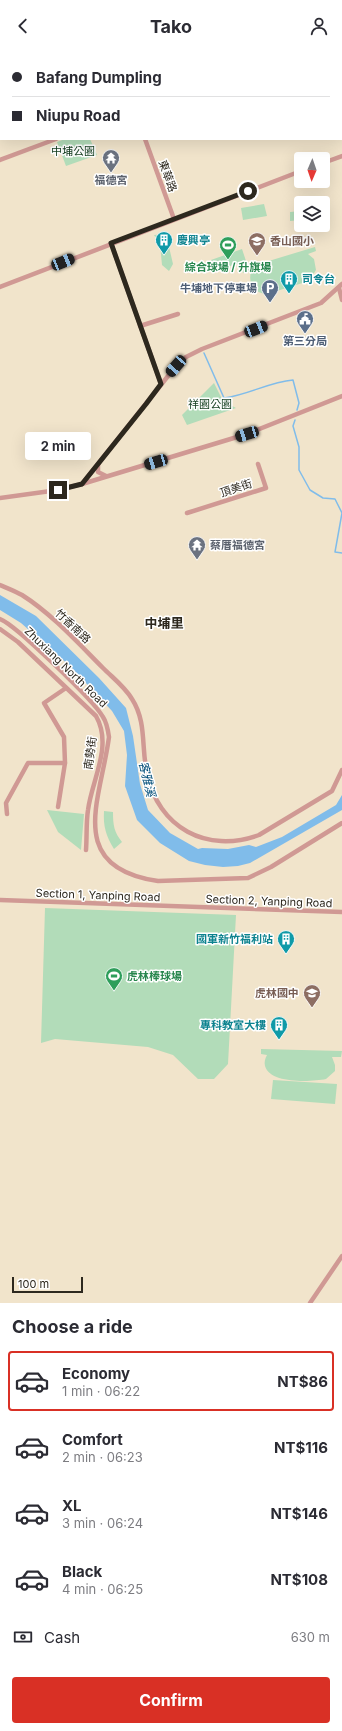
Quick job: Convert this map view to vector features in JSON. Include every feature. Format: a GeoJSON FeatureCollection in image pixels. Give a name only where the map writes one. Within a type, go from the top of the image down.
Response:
{"type":"FeatureCollection","features":[{"type":"Feature","properties":{"kind":"street"},"geometry":{"type":"LineString","coordinates":[[0,160],[53,140]]}},
{"type":"Feature","properties":{"kind":"street","name":"東華路"},"geometry":{"type":"LineString","coordinates":[[145,140],[174,219]]}},
{"type":"Feature","properties":{"kind":"street"},"geometry":{"type":"LineString","coordinates":[[330,160],[342,156]]}},
{"type":"Feature","properties":{"kind":"street"},"geometry":{"type":"LineString","coordinates":[[0,287],[294,174]]}},
{"type":"Feature","properties":{"kind":"street"},"geometry":{"type":"LineString","coordinates":[[111,243],[161,384]]}},
{"type":"Feature","properties":{"kind":"street"},"geometry":{"type":"LineString","coordinates":[[82,484],[161,384],[186,357],[202,349],[322,303],[342,284]]}},
{"type":"Feature","properties":{"kind":"street"},"geometry":{"type":"LineString","coordinates":[[339,288],[342,300]]}},
{"type":"Feature","properties":{"kind":"street"},"geometry":{"type":"LineString","coordinates":[[140,326],[178,314]]}},
{"type":"Feature","properties":{"kind":"street"},"geometry":{"type":"LineString","coordinates":[[0,498],[58,490],[82,484],[247,434],[342,396]]}},
{"type":"Feature","properties":{"kind":"street"},"geometry":{"type":"LineString","coordinates":[[98,464],[98,472],[108,476]]}},
{"type":"Feature","properties":{"kind":"street","name":"頂美街"},"geometry":{"type":"LineString","coordinates":[[187,513],[266,488],[258,464]]}},
{"type":"Feature","properties":{"kind":"street"},"geometry":{"type":"LineString","coordinates":[[0,585],[21,594],[41,608],[90,654],[132,698],[142,724],[146,771],[153,796],[167,815],[189,833],[209,840],[222,841],[248,839],[259,835],[332,791],[342,770]]}},
{"type":"Feature","properties":{"kind":"street","name":"Zhuxiang North Road"},"geometry":{"type":"LineString","coordinates":[[0,619],[23,637],[52,664],[91,702],[103,716],[108,727],[109,737],[94,812],[95,834],[105,855],[123,870],[146,879],[158,881],[248,878],[271,868],[342,823]]}},
{"type":"Feature","properties":{"kind":"street","name":"南勢街"},"geometry":{"type":"LineString","coordinates":[[0,629],[18,642],[96,716],[100,724],[103,738],[100,761],[88,810],[86,850]]}},
{"type":"Feature","properties":{"kind":"street"},"geometry":{"type":"LineString","coordinates":[[58,807],[65,763],[64,737],[44,703],[66,688]]}},
{"type":"Feature","properties":{"kind":"street"},"geometry":{"type":"LineString","coordinates":[[7,814],[6,803],[28,763],[65,763]]}},
{"type":"Feature","properties":{"kind":"street","name":"Section 1, Yanping Road"},"geometry":{"type":"LineString","coordinates":[[0,900],[195,908]]}},
{"type":"Feature","properties":{"kind":"street","name":"Section 2, Yanping Road"},"geometry":{"type":"LineString","coordinates":[[195,908],[342,912]]}},
{"type":"Feature","properties":{"kind":"street"},"geometry":{"type":"LineString","coordinates":[[310,1303],[342,1256]]}},
{"type":"Feature","properties":{"kind":"green space","name":"中埔公園"},"geometry":{"type":"Polygon","coordinates":[[[62,140],[90,140],[97,155],[66,166],[57,142],[62,140]]]}},
{"type":"Feature","properties":{"kind":"green space"},"geometry":{"type":"Polygon","coordinates":[[[264,204],[267,216],[243,220],[241,208],[264,204]]]}},
{"type":"Feature","properties":{"kind":"green space"},"geometry":{"type":"Polygon","coordinates":[[[290,212],[294,212],[294,221],[290,221],[290,212]]]}},
{"type":"Feature","properties":{"kind":"green space"},"geometry":{"type":"Polygon","coordinates":[[[166,234],[173,264],[169,271],[162,265],[160,244],[154,235],[166,234]]]}},
{"type":"Feature","properties":{"kind":"green space"},"geometry":{"type":"Polygon","coordinates":[[[315,247],[316,251],[308,254],[314,259],[316,270],[309,281],[267,294],[255,290],[250,280],[251,271],[243,273],[242,269],[315,247]]]}},
{"type":"Feature","properties":{"kind":"green space","name":"綜合球場 / 升旗場"},"geometry":{"type":"Polygon","coordinates":[[[242,249],[246,261],[215,271],[211,260],[242,249]]]}},
{"type":"Feature","properties":{"kind":"green space","name":"祥園公園"},"geometry":{"type":"Polygon","coordinates":[[[214,383],[223,401],[236,408],[187,425],[182,415],[214,383]]]}},
{"type":"Feature","properties":{"kind":"green space"},"geometry":{"type":"Polygon","coordinates":[[[47,810],[84,814],[81,850],[58,832],[47,810]]]}},
{"type":"Feature","properties":{"kind":"green space"},"geometry":{"type":"Polygon","coordinates":[[[104,811],[113,812],[114,828],[122,842],[114,849],[106,831],[104,811]]]}},
{"type":"Feature","properties":{"kind":"green space","name":"虎林棒球場"},"geometry":{"type":"Polygon","coordinates":[[[45,908],[236,915],[228,1064],[214,1079],[198,1079],[173,1055],[148,1047],[55,1039],[41,1043],[45,908]]]}},
{"type":"Feature","properties":{"kind":"green space"},"geometry":{"type":"Polygon","coordinates":[[[261,1049],[342,1051],[341,1057],[332,1057],[335,1065],[335,1071],[326,1079],[301,1081],[283,1079],[268,1072],[265,1066],[267,1055],[261,1054],[261,1049]]]}},
{"type":"Feature","properties":{"kind":"green space"},"geometry":{"type":"Polygon","coordinates":[[[273,1080],[337,1084],[335,1104],[271,1099],[273,1080]]]}},
{"type":"Feature","properties":{"kind":"water","name":"客雅溪"},"geometry":{"type":"Polygon","coordinates":[[[0,595],[36,616],[99,678],[126,708],[133,736],[140,784],[148,810],[170,833],[198,849],[228,849],[249,845],[256,847],[282,837],[336,805],[342,795],[342,810],[250,863],[238,866],[223,867],[189,861],[160,843],[137,820],[125,786],[127,755],[124,731],[112,711],[71,667],[21,623],[0,610],[0,595]]]}},
{"type":"Feature","properties":{"kind":"waterway"},"geometry":{"type":"LineString","coordinates":[[204,353],[224,398],[242,394],[275,383],[293,380],[299,403],[297,410]]}},
{"type":"Feature","properties":{"kind":"waterway"},"geometry":{"type":"LineString","coordinates":[[295,420],[293,426],[299,447],[299,470],[310,490],[323,498],[335,499],[342,513],[335,552],[342,553]]}},
{"type":"Feature","properties":{"kind":"place","name":"福德宮"},"geometry":{"type":"Point","coordinates":[111,173]}},
{"type":"Feature","properties":{"kind":"place","name":"慶興亭"},"geometry":{"type":"Point","coordinates":[164,255]}},
{"type":"Feature","properties":{"kind":"place","name":"香山國小"},"geometry":{"type":"Point","coordinates":[257,256]}},
{"type":"Feature","properties":{"kind":"place","name":"綜合球場 / 升旗場"},"geometry":{"type":"Point","coordinates":[228,260]}},
{"type":"Feature","properties":{"kind":"place","name":"司令台"},"geometry":{"type":"Point","coordinates":[289,294]}},
{"type":"Feature","properties":{"kind":"place","name":"牛埔地下停車場"},"geometry":{"type":"Point","coordinates":[270,303]}},
{"type":"Feature","properties":{"kind":"place","name":"第三分局"},"geometry":{"type":"Point","coordinates":[305,334]}},
{"type":"Feature","properties":{"kind":"place","name":"蔡厝福德宮"},"geometry":{"type":"Point","coordinates":[197,560]}},
{"type":"Feature","properties":{"kind":"place","name":"國軍新竹福利站"},"geometry":{"type":"Point","coordinates":[286,954]}},
{"type":"Feature","properties":{"kind":"place","name":"虎林棒球場"},"geometry":{"type":"Point","coordinates":[114,991]}},
{"type":"Feature","properties":{"kind":"place","name":"虎林國中"},"geometry":{"type":"Point","coordinates":[312,1008]}},
{"type":"Feature","properties":{"kind":"place","name":"專科教室大樓"},"geometry":{"type":"Point","coordinates":[279,1040]}},
{"type":"Feature","properties":{"kind":"district","name":"中埔里"},"geometry":{"type":"Point","coordinates":[164,623]}},
{"type":"Feature","properties":{"kind":"route"},"geometry":{"type":"LineString","coordinates":[[58,490],[82,484],[161,384],[111,243],[248,191]]}}]}
